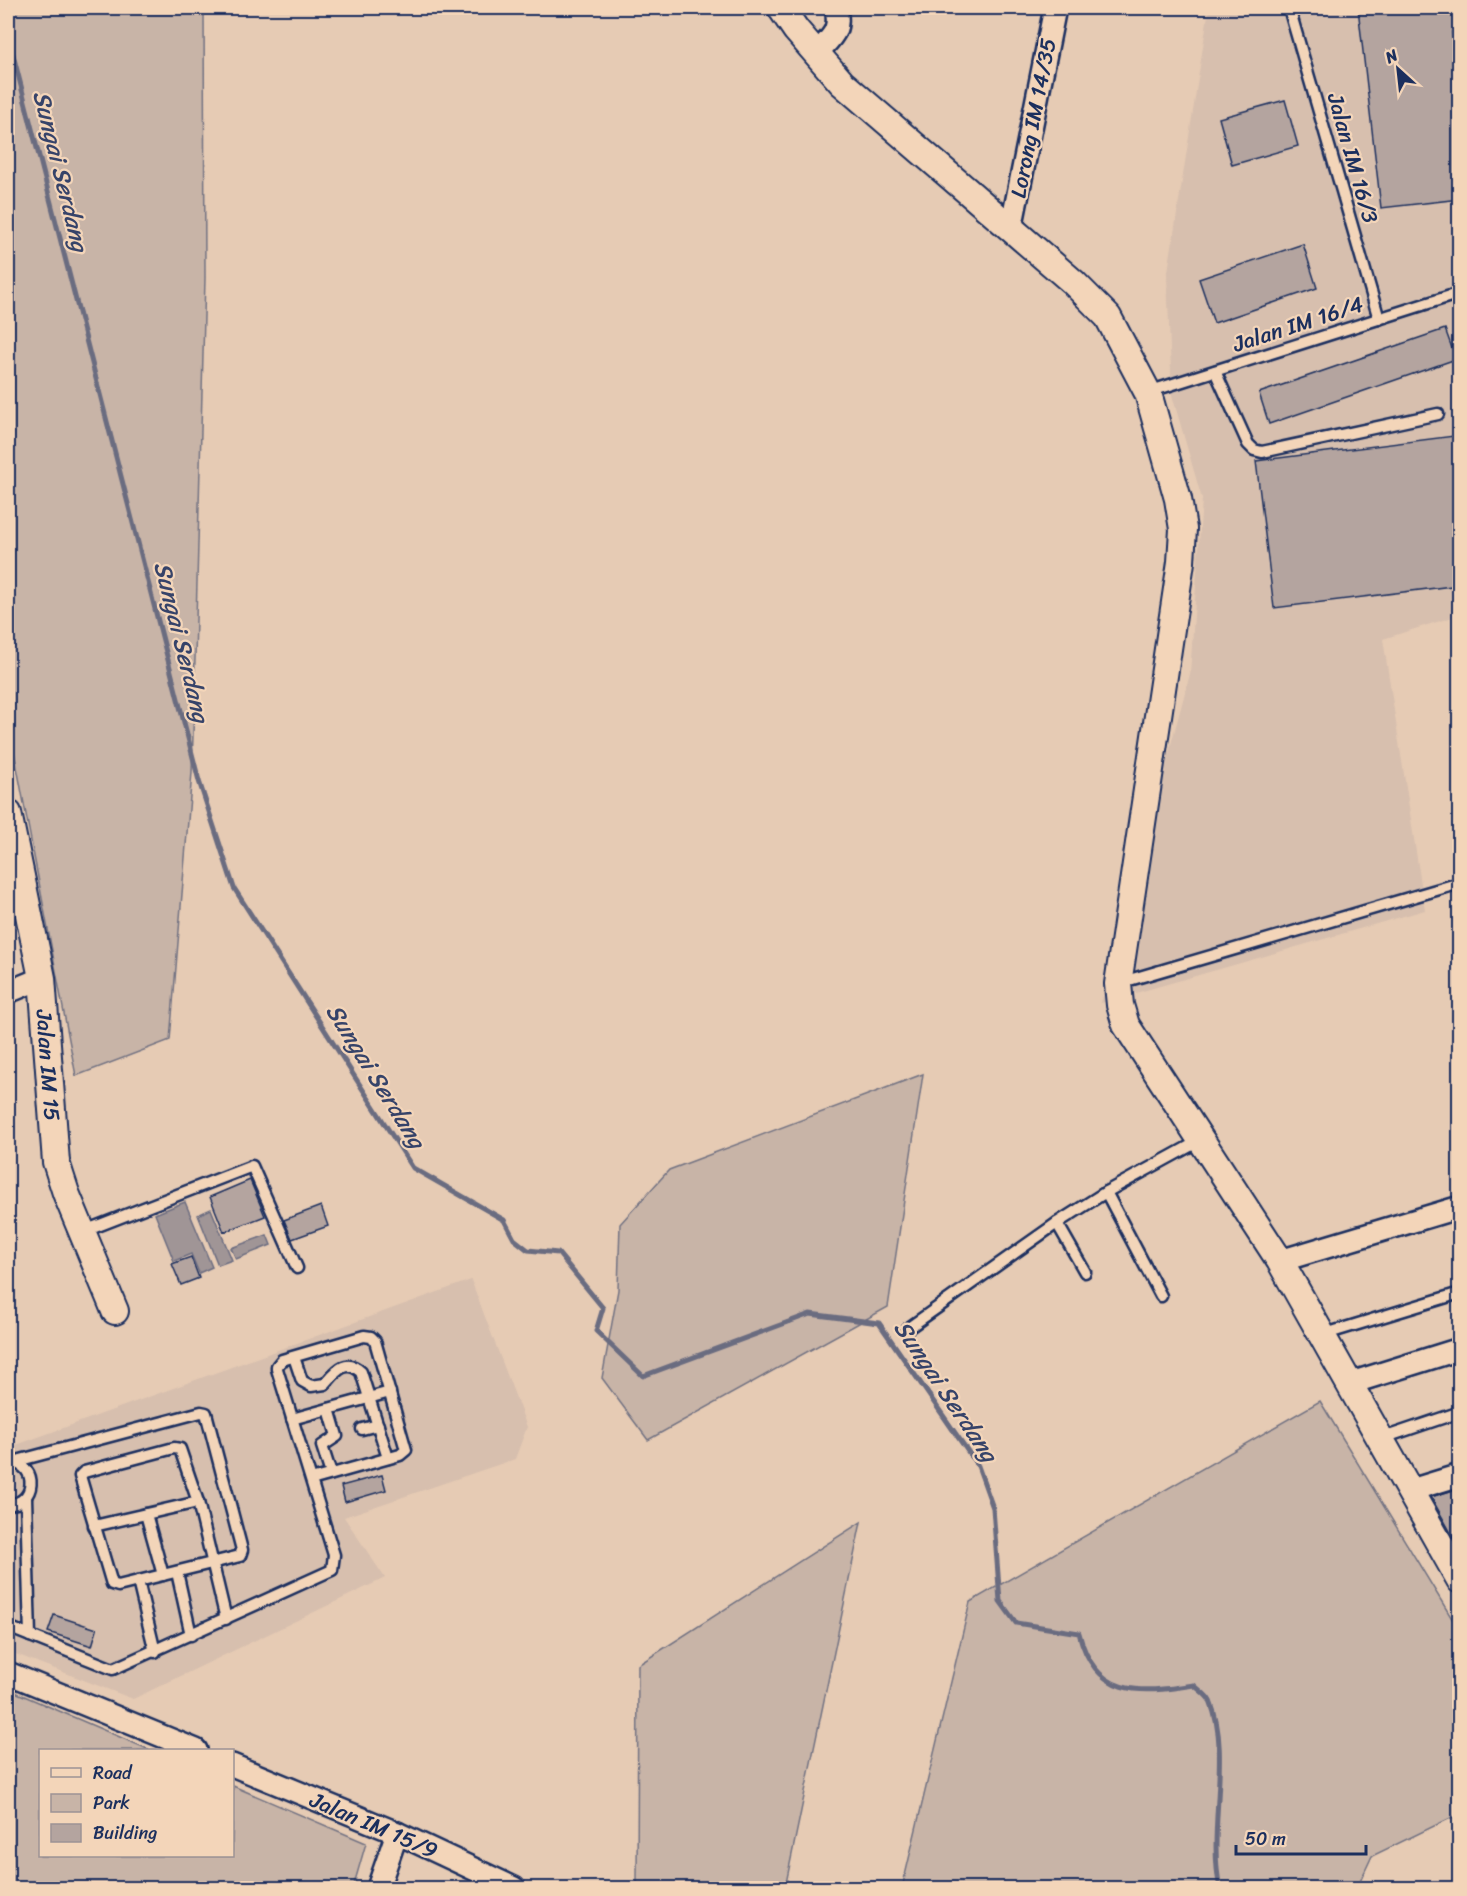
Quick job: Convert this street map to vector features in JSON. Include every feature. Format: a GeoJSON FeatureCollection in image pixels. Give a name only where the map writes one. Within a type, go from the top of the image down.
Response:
{"type":"FeatureCollection","features":[{"type":"Feature","properties":{"kind":"street"},"geometry":{"type":"LineString","coordinates":[[781,8],[816,54],[842,83],[1073,282],[1108,317],[1148,393],[1178,499],[1183,529],[1179,573],[1118,984],[1120,1005],[1126,1025],[1280,1261],[1460,1580]]}},
{"type":"Feature","properties":{"kind":"street"},"geometry":{"type":"LineString","coordinates":[[816,54],[837,31],[839,20],[836,8]]}},
{"type":"Feature","properties":{"kind":"street","name":"Lorong IM 14/35"},"geometry":{"type":"LineString","coordinates":[[1011,229],[1055,8]]}},
{"type":"Feature","properties":{"kind":"street","name":"Jalan IM 15"},"geometry":{"type":"LineString","coordinates":[[8,813],[42,978],[56,1162],[81,1232],[115,1311]]}},
{"type":"Feature","properties":{"kind":"street"},"geometry":{"type":"LineString","coordinates":[[8,992],[42,978]]}},
{"type":"Feature","properties":{"kind":"street"},"geometry":{"type":"LineString","coordinates":[[1280,1261],[1460,1207]]}},
{"type":"Feature","properties":{"kind":"street"},"geometry":{"type":"LineString","coordinates":[[1348,1384],[1460,1349]]}},
{"type":"Feature","properties":{"kind":"street"},"geometry":{"type":"LineString","coordinates":[[1408,1491],[1460,1475]]}},
{"type":"Feature","properties":{"kind":"street"},"geometry":{"type":"LineString","coordinates":[[8,1673],[194,1749]]}},
{"type":"Feature","properties":{"kind":"street","name":"Jalan IM 15/9"},"geometry":{"type":"LineString","coordinates":[[234,1766],[397,1833],[514,1888]]}},
{"type":"Feature","properties":{"kind":"street"},"geometry":{"type":"LineString","coordinates":[[378,1888],[397,1833]]}},
{"type":"Feature","properties":{"kind":"lane","name":"Jalan IM 16/3"},"geometry":{"type":"LineString","coordinates":[[1289,8],[1379,319]]}},
{"type":"Feature","properties":{"kind":"lane","name":"Jalan IM 16/4"},"geometry":{"type":"LineString","coordinates":[[1148,393],[1460,293]]}},
{"type":"Feature","properties":{"kind":"lane"},"geometry":{"type":"LineString","coordinates":[[1215,371],[1248,444],[1254,450],[1262,452],[1438,414]]}},
{"type":"Feature","properties":{"kind":"lane"},"geometry":{"type":"LineString","coordinates":[[1118,984],[1460,883]]}},
{"type":"Feature","properties":{"kind":"lane"},"geometry":{"type":"LineString","coordinates":[[907,1329],[1057,1223],[1106,1192],[1202,1139]]}},
{"type":"Feature","properties":{"kind":"lane"},"geometry":{"type":"LineString","coordinates":[[81,1232],[252,1166],[297,1268]]}},
{"type":"Feature","properties":{"kind":"lane"},"geometry":{"type":"LineString","coordinates":[[1106,1192],[1161,1296]]}},
{"type":"Feature","properties":{"kind":"lane"},"geometry":{"type":"LineString","coordinates":[[1057,1223],[1085,1272]]}},
{"type":"Feature","properties":{"kind":"lane"},"geometry":{"type":"LineString","coordinates":[[1322,1335],[1460,1293]]}},
{"type":"Feature","properties":{"kind":"lane"},"geometry":{"type":"LineString","coordinates":[[8,1627],[113,1669],[155,1652],[332,1570],[334,1555],[292,1419],[277,1369],[279,1363],[294,1357],[364,1336],[371,1337],[375,1341],[406,1447],[403,1454],[311,1480]]}},
{"type":"Feature","properties":{"kind":"lane"},"geometry":{"type":"LineString","coordinates":[[294,1357],[302,1381],[310,1386],[325,1384],[337,1369],[342,1367],[357,1368],[363,1376],[388,1458]]}},
{"type":"Feature","properties":{"kind":"lane"},"geometry":{"type":"LineString","coordinates":[[292,1419],[390,1392]]}},
{"type":"Feature","properties":{"kind":"lane"},"geometry":{"type":"LineString","coordinates":[[329,1409],[337,1436],[322,1446],[331,1474]]}},
{"type":"Feature","properties":{"kind":"lane"},"geometry":{"type":"LineString","coordinates":[[10,1462],[201,1412],[206,1413],[242,1553],[214,1563],[118,1586],[110,1582],[80,1473],[174,1448],[184,1453],[214,1563],[226,1619]]}},
{"type":"Feature","properties":{"kind":"lane"},"geometry":{"type":"LineString","coordinates":[[1380,1439],[1460,1412]]}},
{"type":"Feature","properties":{"kind":"lane"},"geometry":{"type":"LineString","coordinates":[[362,1429],[378,1425]]}},
{"type":"Feature","properties":{"kind":"lane"},"geometry":{"type":"LineString","coordinates":[[10,1462],[20,1464],[29,1473],[31,1486],[26,1498],[30,1636]]}},
{"type":"Feature","properties":{"kind":"lane"},"geometry":{"type":"LineString","coordinates":[[8,1504],[20,1502],[26,1498]]}},
{"type":"Feature","properties":{"kind":"lane"},"geometry":{"type":"LineString","coordinates":[[94,1526],[198,1502]]}},
{"type":"Feature","properties":{"kind":"lane"},"geometry":{"type":"LineString","coordinates":[[146,1514],[163,1575]]}},
{"type":"Feature","properties":{"kind":"lane"},"geometry":{"type":"LineString","coordinates":[[177,1572],[191,1635]]}},
{"type":"Feature","properties":{"kind":"lane"},"geometry":{"type":"LineString","coordinates":[[138,1581],[155,1652]]}},
{"type":"Feature","properties":{"kind":"shaded area"},"geometry":{"type":"Polygon","coordinates":[[[1209,8],[1459,8],[1459,615],[1383,639],[1425,910],[1101,1003],[1190,674],[1202,499],[1172,395],[1167,278],[1209,8]]]}},
{"type":"Feature","properties":{"kind":"shaded area"},"geometry":{"type":"Polygon","coordinates":[[[185,1202],[212,1267],[199,1273],[191,1254],[174,1261],[155,1214],[185,1202]]]}},
{"type":"Feature","properties":{"kind":"shaded area"},"geometry":{"type":"Polygon","coordinates":[[[211,1209],[232,1260],[218,1265],[198,1215],[211,1209]]]}},
{"type":"Feature","properties":{"kind":"shaded area"},"geometry":{"type":"Polygon","coordinates":[[[267,1235],[271,1245],[236,1259],[231,1248],[267,1235]]]}},
{"type":"Feature","properties":{"kind":"shaded area"},"geometry":{"type":"Polygon","coordinates":[[[471,1280],[527,1427],[515,1459],[344,1517],[385,1578],[133,1699],[8,1651],[8,1448],[471,1280]]]}},
{"type":"Feature","properties":{"kind":"green space"},"geometry":{"type":"Polygon","coordinates":[[[8,8],[204,8],[205,278],[192,772],[170,1040],[76,1076],[8,720],[8,8]]]}},
{"type":"Feature","properties":{"kind":"green space"},"geometry":{"type":"Polygon","coordinates":[[[923,1074],[888,1307],[648,1440],[602,1378],[618,1290],[620,1224],[669,1170],[923,1074]]]}},
{"type":"Feature","properties":{"kind":"green space"},"geometry":{"type":"Polygon","coordinates":[[[1320,1401],[1459,1630],[1459,1814],[1372,1856],[1357,1888],[902,1888],[970,1602],[1320,1401]]]}},
{"type":"Feature","properties":{"kind":"green space"},"geometry":{"type":"Polygon","coordinates":[[[861,1522],[785,1888],[637,1888],[638,1665],[861,1522]]]}},
{"type":"Feature","properties":{"kind":"green space"},"geometry":{"type":"Polygon","coordinates":[[[8,1689],[148,1749],[39,1749],[39,1857],[234,1857],[234,1786],[366,1843],[353,1888],[8,1888],[8,1689]]]}},
{"type":"Feature","properties":{"kind":"building"},"geometry":{"type":"Polygon","coordinates":[[[1358,8],[1460,8],[1460,31],[1452,32],[1460,105],[1460,199],[1381,208],[1358,8]]]}},
{"type":"Feature","properties":{"kind":"building"},"geometry":{"type":"Polygon","coordinates":[[[1285,100],[1298,146],[1232,165],[1219,118],[1285,100]]]}},
{"type":"Feature","properties":{"kind":"building"},"geometry":{"type":"Polygon","coordinates":[[[1303,244],[1317,288],[1214,323],[1199,279],[1303,244]]]}},
{"type":"Feature","properties":{"kind":"building"},"geometry":{"type":"Polygon","coordinates":[[[1445,329],[1456,359],[1269,424],[1259,393],[1445,329]]]}},
{"type":"Feature","properties":{"kind":"building"},"geometry":{"type":"Polygon","coordinates":[[[1454,436],[1460,481],[1460,585],[1274,608],[1256,461],[1454,436]]]}},
{"type":"Feature","properties":{"kind":"building"},"geometry":{"type":"Polygon","coordinates":[[[250,1180],[265,1216],[224,1232],[210,1197],[250,1180]]]}},
{"type":"Feature","properties":{"kind":"building"},"geometry":{"type":"Polygon","coordinates":[[[321,1206],[328,1226],[292,1239],[284,1220],[321,1206]]]}},
{"type":"Feature","properties":{"kind":"building"},"geometry":{"type":"Polygon","coordinates":[[[191,1257],[199,1278],[181,1285],[172,1264],[191,1257]]]}},
{"type":"Feature","properties":{"kind":"building"},"geometry":{"type":"Polygon","coordinates":[[[382,1475],[386,1490],[345,1502],[341,1486],[382,1475]]]}},
{"type":"Feature","properties":{"kind":"building"},"geometry":{"type":"Polygon","coordinates":[[[1460,1488],[1460,1549],[1431,1497],[1460,1488]]]}},
{"type":"Feature","properties":{"kind":"building"},"geometry":{"type":"Polygon","coordinates":[[[54,1615],[97,1629],[92,1646],[48,1632],[54,1615]]]}},
{"type":"Feature","properties":{"kind":"waterway","name":"Sungai Serdang"},"geometry":{"type":"LineString","coordinates":[[8,35],[199,781],[234,888],[413,1168],[504,1220],[514,1239],[528,1250],[558,1253],[603,1308],[596,1331],[643,1376],[810,1314],[879,1323],[978,1466],[993,1508],[1000,1601],[1016,1623],[1079,1633],[1086,1654],[1096,1669],[1108,1680],[1122,1686],[1155,1690],[1194,1685],[1210,1701],[1219,1744],[1216,1842],[1220,1888]]}}]}
